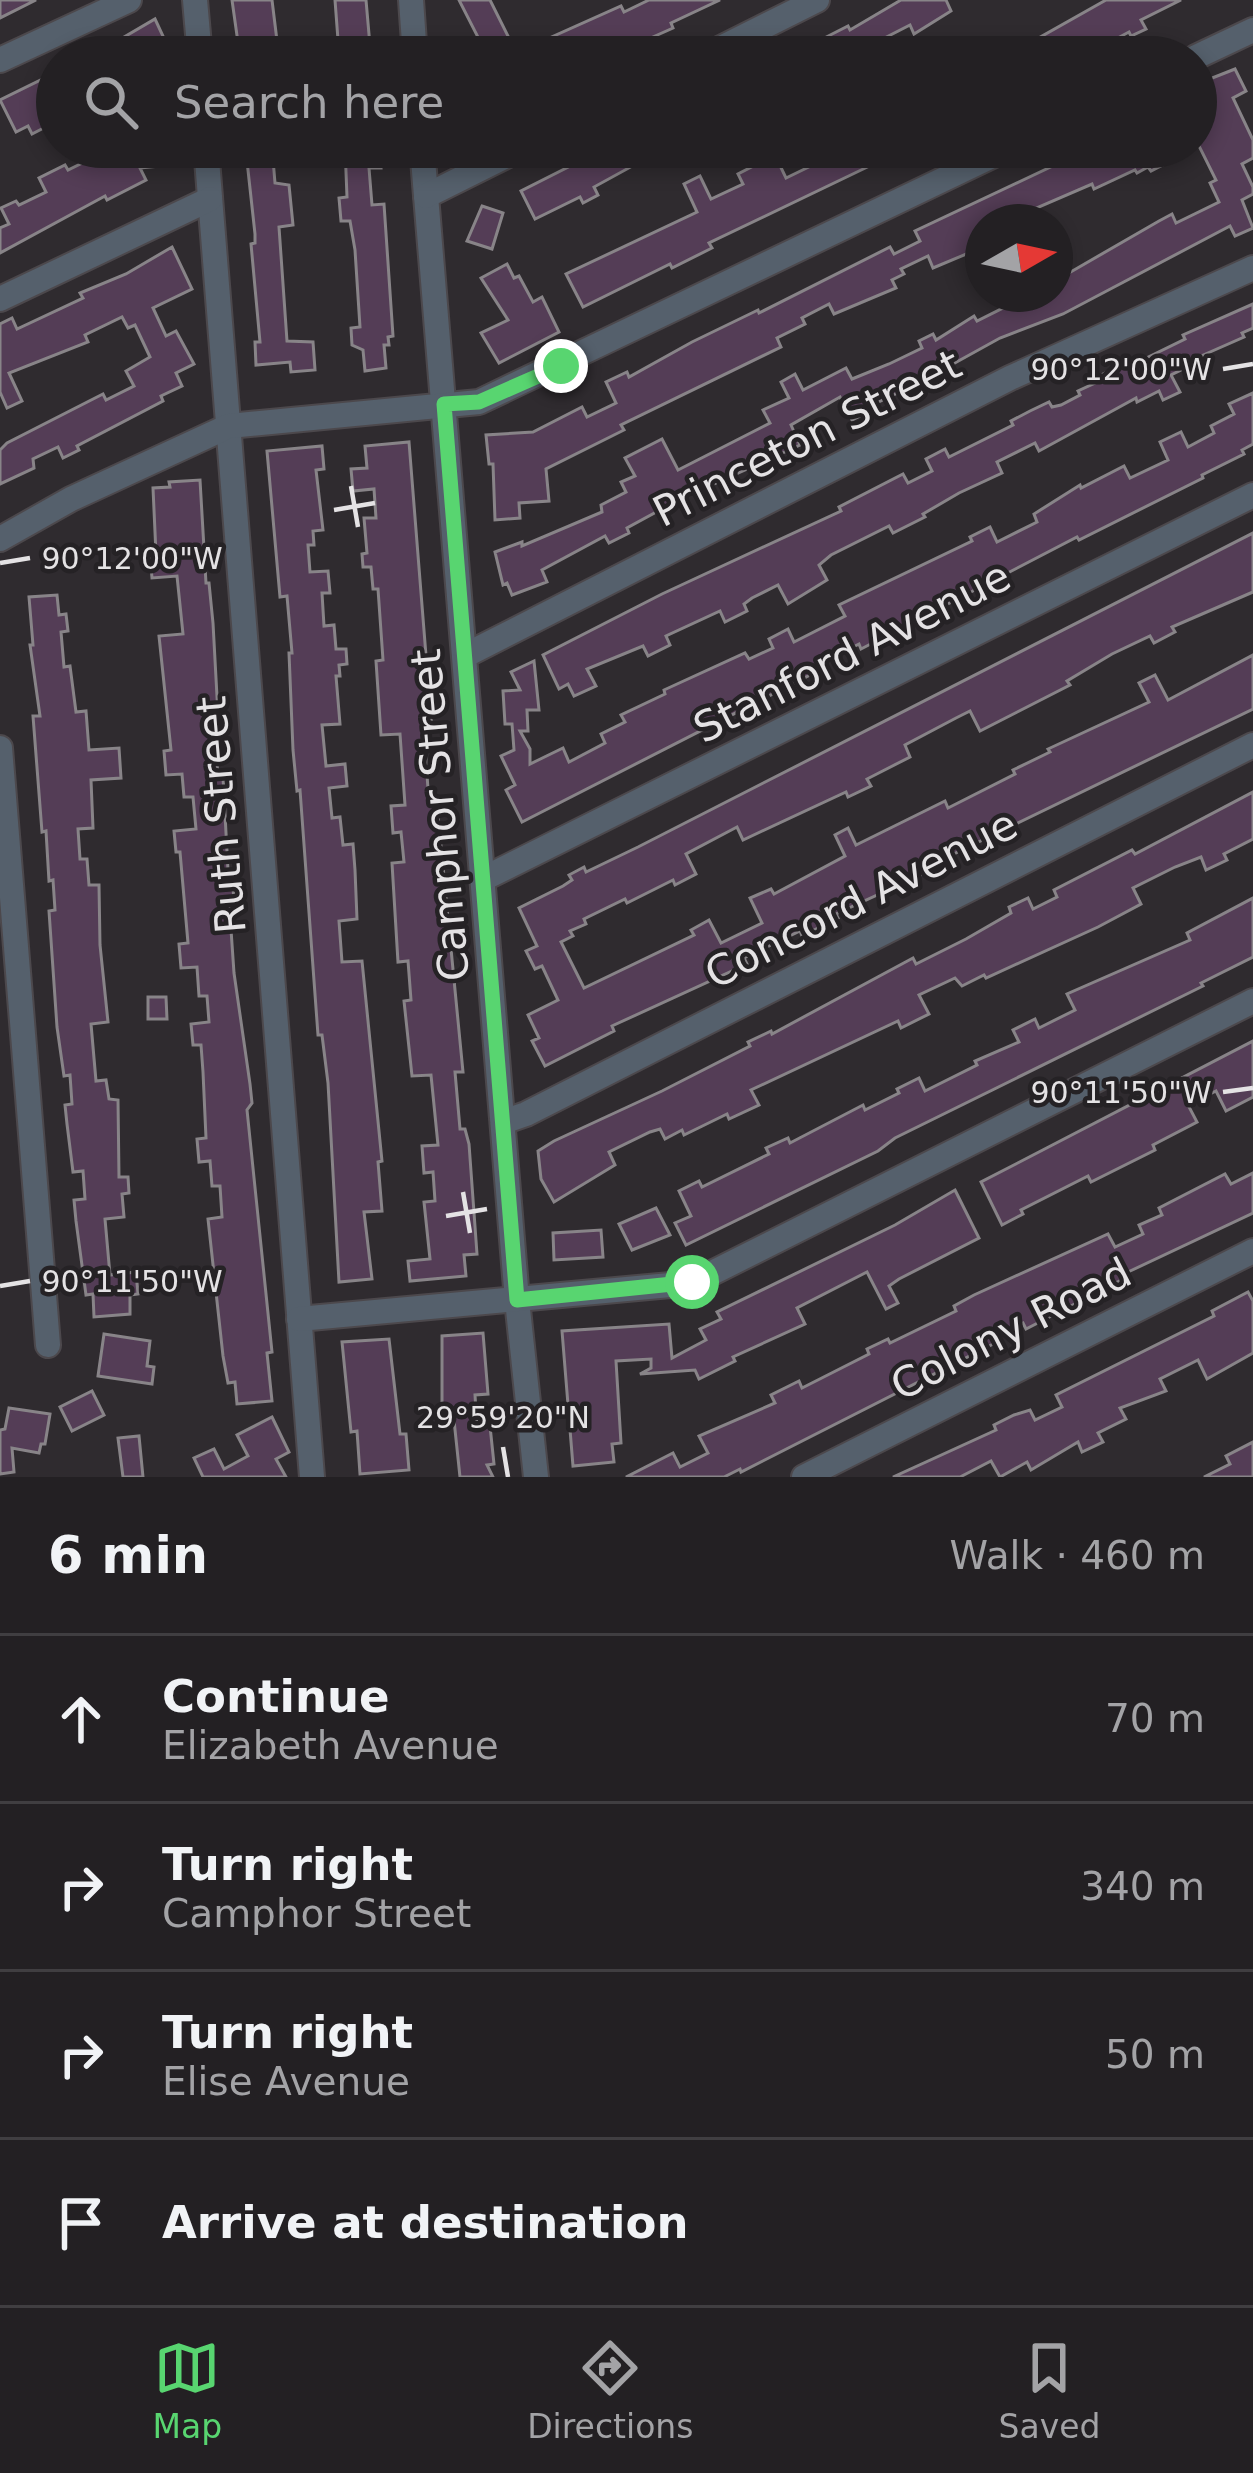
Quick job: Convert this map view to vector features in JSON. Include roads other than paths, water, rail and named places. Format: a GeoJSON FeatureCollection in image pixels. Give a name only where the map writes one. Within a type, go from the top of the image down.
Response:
{"type":"FeatureCollection","features":[{"type":"Feature","properties":{"kind":"street"},"geometry":{"type":"LineString","coordinates":[[52,36],[129,0]]}},
{"type":"Feature","properties":{"kind":"street"},"geometry":{"type":"LineString","coordinates":[[196,0],[199,36]]}},
{"type":"Feature","properties":{"kind":"street"},"geometry":{"type":"LineString","coordinates":[[411,0],[414,36]]}},
{"type":"Feature","properties":{"kind":"street"},"geometry":{"type":"LineString","coordinates":[[745,36],[817,0]]}},
{"type":"Feature","properties":{"kind":"street"},"geometry":{"type":"LineString","coordinates":[[1217,47],[1253,30]]}},
{"type":"Feature","properties":{"kind":"street"},"geometry":{"type":"LineString","coordinates":[[0,60],[36,43]]}},
{"type":"Feature","properties":{"kind":"street","name":"Ruth Street"},"geometry":{"type":"LineString","coordinates":[[208,168],[311,1477]]}},
{"type":"Feature","properties":{"kind":"street","name":"Camphor Street"},"geometry":{"type":"LineString","coordinates":[[424,168],[517,1300],[536,1477]]}},
{"type":"Feature","properties":{"kind":"street"},"geometry":{"type":"LineString","coordinates":[[426,196],[482,168]]}},
{"type":"Feature","properties":{"kind":"street"},"geometry":{"type":"LineString","coordinates":[[0,539],[71,499],[229,426],[479,402],[968,168]]}},
{"type":"Feature","properties":{"kind":"street"},"geometry":{"type":"LineString","coordinates":[[0,299],[210,199]]}},
{"type":"Feature","properties":{"kind":"street","name":"Princeton Street"},"geometry":{"type":"LineString","coordinates":[[466,655],[1010,378],[1253,268]]}},
{"type":"Feature","properties":{"kind":"street","name":"Stanford Avenue"},"geometry":{"type":"LineString","coordinates":[[485,878],[1253,495]]}},
{"type":"Feature","properties":{"kind":"street","name":"Concord Avenue"},"geometry":{"type":"LineString","coordinates":[[503,1122],[1253,745]]}},
{"type":"Feature","properties":{"kind":"street"},"geometry":{"type":"LineString","coordinates":[[0,748],[48,1345]]}},
{"type":"Feature","properties":{"kind":"street"},"geometry":{"type":"LineString","coordinates":[[299,1319],[692,1282],[1253,1001]]}},
{"type":"Feature","properties":{"kind":"street","name":"Colony Road"},"geometry":{"type":"LineString","coordinates":[[804,1477],[1253,1251]]}}]}
